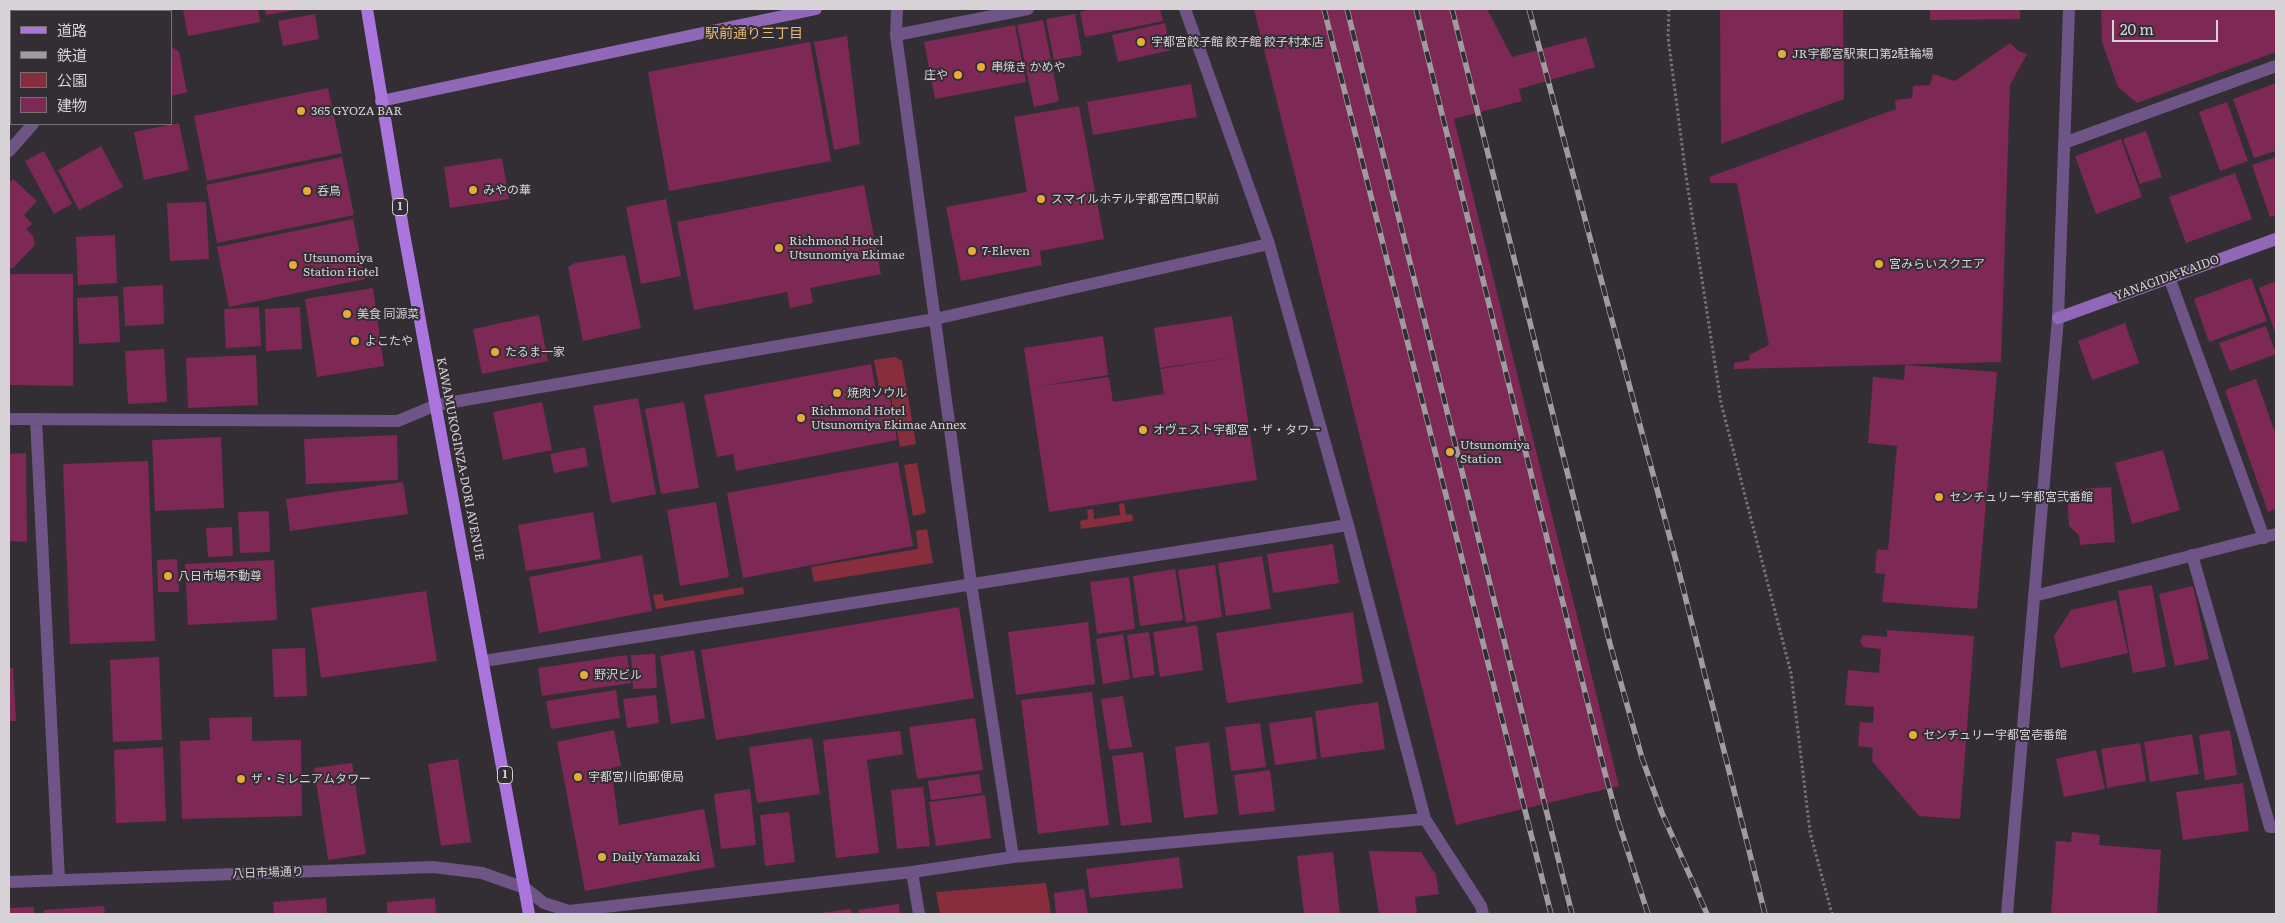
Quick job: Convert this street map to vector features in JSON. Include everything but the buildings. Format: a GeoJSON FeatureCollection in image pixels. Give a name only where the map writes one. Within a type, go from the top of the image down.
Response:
{"type":"FeatureCollection","features":[{"type":"Feature","properties":{"kind":"main road","name":"KAWAMUKOGINZA-DORI AVENUE"},"geometry":{"type":"LineString","coordinates":[[367,9],[436,405],[529,914]]}},
{"type":"Feature","properties":{"kind":"street"},"geometry":{"type":"LineString","coordinates":[[382,101],[816,9]]}},
{"type":"Feature","properties":{"kind":"street"},"geometry":{"type":"LineString","coordinates":[[897,9],[896,35],[971,583],[1013,858]]}},
{"type":"Feature","properties":{"kind":"street"},"geometry":{"type":"LineString","coordinates":[[896,35],[1028,9]]}},
{"type":"Feature","properties":{"kind":"street"},"geometry":{"type":"LineString","coordinates":[[1185,9],[1270,244],[1348,525],[1425,819],[1472,891],[1483,914]]}},
{"type":"Feature","properties":{"kind":"street"},"geometry":{"type":"LineString","coordinates":[[2007,914],[2058,318],[2069,9]]}},
{"type":"Feature","properties":{"kind":"street"},"geometry":{"type":"LineString","coordinates":[[2064,143],[2276,66]]}},
{"type":"Feature","properties":{"kind":"street"},"geometry":{"type":"LineString","coordinates":[[9,151],[32,125]]}},
{"type":"Feature","properties":{"kind":"street","name":"YANAGIDA-KAIDO"},"geometry":{"type":"LineString","coordinates":[[2058,318],[2276,240]]}},
{"type":"Feature","properties":{"kind":"street"},"geometry":{"type":"LineString","coordinates":[[9,420],[398,422],[436,405],[935,319],[1270,244]]}},
{"type":"Feature","properties":{"kind":"street"},"geometry":{"type":"LineString","coordinates":[[2034,596],[2270,536],[2169,278]]}},
{"type":"Feature","properties":{"kind":"street"},"geometry":{"type":"LineString","coordinates":[[36,419],[59,880]]}},
{"type":"Feature","properties":{"kind":"street"},"geometry":{"type":"LineString","coordinates":[[484,661],[1348,525]]}},
{"type":"Feature","properties":{"kind":"street"},"geometry":{"type":"LineString","coordinates":[[2192,555],[2270,827],[2276,827]]}},
{"type":"Feature","properties":{"kind":"street","name":"八日市場通り"},"geometry":{"type":"LineString","coordinates":[[9,882],[433,867],[482,873],[525,888],[544,903],[568,911],[912,872],[1013,858],[1425,819]]}},
{"type":"Feature","properties":{"kind":"street"},"geometry":{"type":"LineString","coordinates":[[912,872],[919,914]]}},
{"type":"Feature","properties":{"kind":"path"},"geometry":{"type":"LineString","coordinates":[[1669,9],[1668,37],[1686,176],[1721,403],[1791,673],[1810,832],[1832,914]]}},
{"type":"Feature","properties":{"kind":"green space"},"geometry":{"type":"Polygon","coordinates":[[[895,357],[902,361],[916,444],[900,447],[890,391],[880,393],[874,360],[895,357]]]}},
{"type":"Feature","properties":{"kind":"green space"},"geometry":{"type":"Polygon","coordinates":[[[917,463],[926,513],[913,516],[904,465],[917,463]]]}},
{"type":"Feature","properties":{"kind":"green space"},"geometry":{"type":"Polygon","coordinates":[[[1124,503],[1126,515],[1132,514],[1133,521],[1081,529],[1080,521],[1088,519],[1087,510],[1093,509],[1094,519],[1120,515],[1119,504],[1124,503]]]}},
{"type":"Feature","properties":{"kind":"green space"},"geometry":{"type":"Polygon","coordinates":[[[927,529],[933,563],[814,582],[811,567],[918,549],[916,531],[927,529]]]}},
{"type":"Feature","properties":{"kind":"green space"},"geometry":{"type":"Polygon","coordinates":[[[743,587],[744,594],[656,609],[653,595],[663,594],[664,601],[743,587]]]}},
{"type":"Feature","properties":{"kind":"green space"},"geometry":{"type":"Polygon","coordinates":[[[1046,883],[1051,914],[940,914],[936,892],[1046,883]]]}},
{"type":"Feature","properties":{"kind":"shaded area"},"geometry":{"type":"Polygon","coordinates":[[[9,9],[78,9],[10,10],[9,106],[9,9]]]}},
{"type":"Feature","properties":{"kind":"railway"},"geometry":{"type":"LineString","coordinates":[[1324,9],[1551,914]]}},
{"type":"Feature","properties":{"kind":"railway"},"geometry":{"type":"LineString","coordinates":[[1347,9],[1572,914]]}},
{"type":"Feature","properties":{"kind":"railway"},"geometry":{"type":"LineString","coordinates":[[1416,9],[1605,773],[1648,914]]}},
{"type":"Feature","properties":{"kind":"railway"},"geometry":{"type":"LineString","coordinates":[[1452,9],[1610,644],[1642,758],[1662,813],[1707,914]]}},
{"type":"Feature","properties":{"kind":"railway"},"geometry":{"type":"LineString","coordinates":[[1529,9],[1678,568],[1765,914]]}},
{"type":"Feature","properties":{"kind":"place","name":"宇都宮餃子館 餃子館 餃子村本店"},"geometry":{"type":"Point","coordinates":[1141,42]}},
{"type":"Feature","properties":{"kind":"place","name":"JR宇都宮駅東口第2駐輪場"},"geometry":{"type":"Point","coordinates":[1782,54]}},
{"type":"Feature","properties":{"kind":"place","name":"串焼き かめや"},"geometry":{"type":"Point","coordinates":[981,67]}},
{"type":"Feature","properties":{"kind":"place","name":"庄や"},"geometry":{"type":"Point","coordinates":[958,75]}},
{"type":"Feature","properties":{"kind":"place","name":"365 GYOZA BAR"},"geometry":{"type":"Point","coordinates":[301,111]}},
{"type":"Feature","properties":{"kind":"place","name":"みやの華"},"geometry":{"type":"Point","coordinates":[473,190]}},
{"type":"Feature","properties":{"kind":"place","name":"呑鳥"},"geometry":{"type":"Point","coordinates":[307,191]}},
{"type":"Feature","properties":{"kind":"place","name":"スマイルホテル宇都宮西口駅前"},"geometry":{"type":"Point","coordinates":[1041,199]}},
{"type":"Feature","properties":{"kind":"place","name":"Richmond Hotel Utsunomiya Ekimae"},"geometry":{"type":"Point","coordinates":[779,248]}},
{"type":"Feature","properties":{"kind":"place","name":"7-Eleven"},"geometry":{"type":"Point","coordinates":[972,251]}},
{"type":"Feature","properties":{"kind":"place","name":"宮みらいスクエア"},"geometry":{"type":"Point","coordinates":[1879,264]}},
{"type":"Feature","properties":{"kind":"place","name":"Utsunomiya Station Hotel"},"geometry":{"type":"Point","coordinates":[293,265]}},
{"type":"Feature","properties":{"kind":"place","name":"美食 同源菜"},"geometry":{"type":"Point","coordinates":[347,314]}},
{"type":"Feature","properties":{"kind":"place","name":"よこたや"},"geometry":{"type":"Point","coordinates":[355,341]}},
{"type":"Feature","properties":{"kind":"place","name":"たるま一家"},"geometry":{"type":"Point","coordinates":[495,352]}},
{"type":"Feature","properties":{"kind":"place","name":"焼肉ソウル"},"geometry":{"type":"Point","coordinates":[837,393]}},
{"type":"Feature","properties":{"kind":"place","name":"Richmond Hotel Utsunomiya Ekimae Annex"},"geometry":{"type":"Point","coordinates":[801,418]}},
{"type":"Feature","properties":{"kind":"place","name":"オヴェスト宇都宮・ザ・タワー"},"geometry":{"type":"Point","coordinates":[1143,430]}},
{"type":"Feature","properties":{"kind":"place","name":"Utsunomiya Station"},"geometry":{"type":"Point","coordinates":[1450,452]}},
{"type":"Feature","properties":{"kind":"place","name":"センチュリー宇都宮弐番館"},"geometry":{"type":"Point","coordinates":[1939,497]}},
{"type":"Feature","properties":{"kind":"place","name":"八日市場不動尊"},"geometry":{"type":"Point","coordinates":[168,576]}},
{"type":"Feature","properties":{"kind":"place","name":"野沢ビル"},"geometry":{"type":"Point","coordinates":[584,675]}},
{"type":"Feature","properties":{"kind":"place","name":"センチュリー宇都宮壱番館"},"geometry":{"type":"Point","coordinates":[1913,735]}},
{"type":"Feature","properties":{"kind":"place","name":"宇都宮川向郵便局"},"geometry":{"type":"Point","coordinates":[578,777]}},
{"type":"Feature","properties":{"kind":"place","name":"ザ・ミレニアムタワー"},"geometry":{"type":"Point","coordinates":[241,779]}},
{"type":"Feature","properties":{"kind":"place","name":"Daily Yamazaki"},"geometry":{"type":"Point","coordinates":[602,857]}},
{"type":"Feature","properties":{"kind":"district","name":"駅前通り三丁目"},"geometry":{"type":"Point","coordinates":[754,34]}}]}
